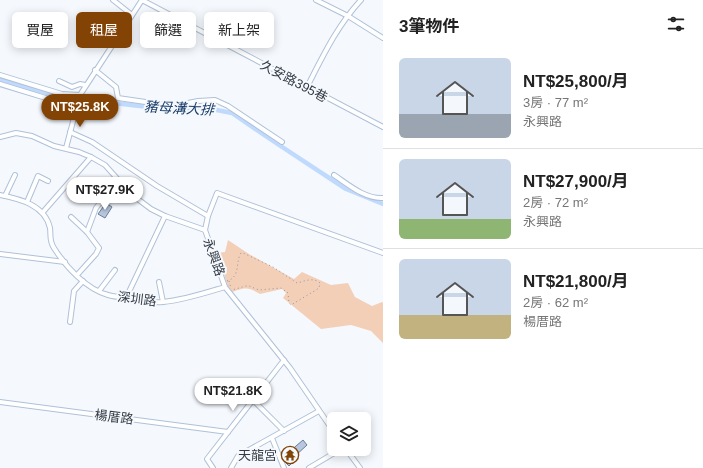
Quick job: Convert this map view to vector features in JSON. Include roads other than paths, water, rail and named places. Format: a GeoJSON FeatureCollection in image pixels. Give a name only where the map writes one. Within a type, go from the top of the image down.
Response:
{"type":"FeatureCollection","features":[{"type":"Feature","properties":{"kind":"street"},"geometry":{"type":"LineString","coordinates":[[113,0],[128,12]]}},
{"type":"Feature","properties":{"kind":"street"},"geometry":{"type":"LineString","coordinates":[[132,15],[142,0]]}},
{"type":"Feature","properties":{"kind":"street","name":"久安路395巷"},"geometry":{"type":"LineString","coordinates":[[142,0],[383,127]]}},
{"type":"Feature","properties":{"kind":"street"},"geometry":{"type":"LineString","coordinates":[[316,0],[348,16],[383,38]]}},
{"type":"Feature","properties":{"kind":"street"},"geometry":{"type":"LineString","coordinates":[[306,87],[335,33],[360,1]]}},
{"type":"Feature","properties":{"kind":"street"},"geometry":{"type":"LineString","coordinates":[[66,148],[80,95],[110,48]]}},
{"type":"Feature","properties":{"kind":"street"},"geometry":{"type":"LineString","coordinates":[[95,70],[116,87],[118,98],[173,106],[198,101],[215,100],[228,106],[282,142]]}},
{"type":"Feature","properties":{"kind":"street"},"geometry":{"type":"LineString","coordinates":[[0,75],[62,94],[80,95]]}},
{"type":"Feature","properties":{"kind":"street"},"geometry":{"type":"LineString","coordinates":[[59,81],[72,87],[80,84],[85,85]]}},
{"type":"Feature","properties":{"kind":"street"},"geometry":{"type":"LineString","coordinates":[[0,84],[49,99],[77,104]]}},
{"type":"Feature","properties":{"kind":"street"},"geometry":{"type":"LineString","coordinates":[[70,132],[92,142],[156,186],[208,216]]}},
{"type":"Feature","properties":{"kind":"street","name":"永興路"},"geometry":{"type":"LineString","coordinates":[[0,137],[16,133],[32,136],[54,146],[66,148],[91,157],[105,165],[131,194],[151,209],[165,216],[204,230],[225,287],[230,291],[284,360],[327,422]]}},
{"type":"Feature","properties":{"kind":"street"},"geometry":{"type":"LineString","coordinates":[[0,195],[27,202],[43,212],[91,157]]}},
{"type":"Feature","properties":{"kind":"street"},"geometry":{"type":"LineString","coordinates":[[334,175],[364,194],[375,198],[383,198]]}},
{"type":"Feature","properties":{"kind":"street"},"geometry":{"type":"LineString","coordinates":[[5,196],[15,176]]}},
{"type":"Feature","properties":{"kind":"street"},"geometry":{"type":"LineString","coordinates":[[27,202],[38,176],[48,180]]}},
{"type":"Feature","properties":{"kind":"street"},"geometry":{"type":"LineString","coordinates":[[87,232],[96,208],[118,180]]}},
{"type":"Feature","properties":{"kind":"street"},"geometry":{"type":"LineString","coordinates":[[204,230],[217,193],[383,253]]}},
{"type":"Feature","properties":{"kind":"street","name":"深圳路"},"geometry":{"type":"LineString","coordinates":[[43,212],[48,219],[51,243],[64,262],[83,281],[108,295],[154,302],[164,302],[204,294],[225,287]]}},
{"type":"Feature","properties":{"kind":"street"},"geometry":{"type":"LineString","coordinates":[[126,298],[165,216]]}},
{"type":"Feature","properties":{"kind":"street"},"geometry":{"type":"LineString","coordinates":[[71,218],[87,232],[99,248],[96,254],[76,275]]}},
{"type":"Feature","properties":{"kind":"street"},"geometry":{"type":"LineString","coordinates":[[0,254],[64,262]]}},
{"type":"Feature","properties":{"kind":"street"},"geometry":{"type":"LineString","coordinates":[[99,291],[115,270]]}},
{"type":"Feature","properties":{"kind":"street"},"geometry":{"type":"LineString","coordinates":[[70,322],[74,291],[83,281]]}},
{"type":"Feature","properties":{"kind":"street"},"geometry":{"type":"LineString","coordinates":[[160,282],[164,302]]}},
{"type":"Feature","properties":{"kind":"street"},"geometry":{"type":"LineString","coordinates":[[213,468],[207,459],[252,399],[284,360]]}},
{"type":"Feature","properties":{"kind":"street"},"geometry":{"type":"LineString","coordinates":[[252,399],[284,431]]}},
{"type":"Feature","properties":{"kind":"street","name":"楊厝路"},"geometry":{"type":"LineString","coordinates":[[0,402],[228,432]]}},
{"type":"Feature","properties":{"kind":"street"},"geometry":{"type":"LineString","coordinates":[[231,468],[238,456],[319,411]]}},
{"type":"Feature","properties":{"kind":"street"},"geometry":{"type":"LineString","coordinates":[[272,438],[284,468]]}},
{"type":"Feature","properties":{"kind":"street"},"geometry":{"type":"LineString","coordinates":[[309,468],[329,456]]}},
{"type":"Feature","properties":{"kind":"street"},"geometry":{"type":"LineString","coordinates":[[351,456],[360,468]]}},
{"type":"Feature","properties":{"kind":"waterway","name":"豬母溝大排"},"geometry":{"type":"LineString","coordinates":[[0,79],[64,97],[174,110],[201,107],[232,113],[346,189],[383,204]]}},
{"type":"Feature","properties":{"kind":"place","name":"天龍宮"},"geometry":{"type":"Point","coordinates":[290,455]}}]}
